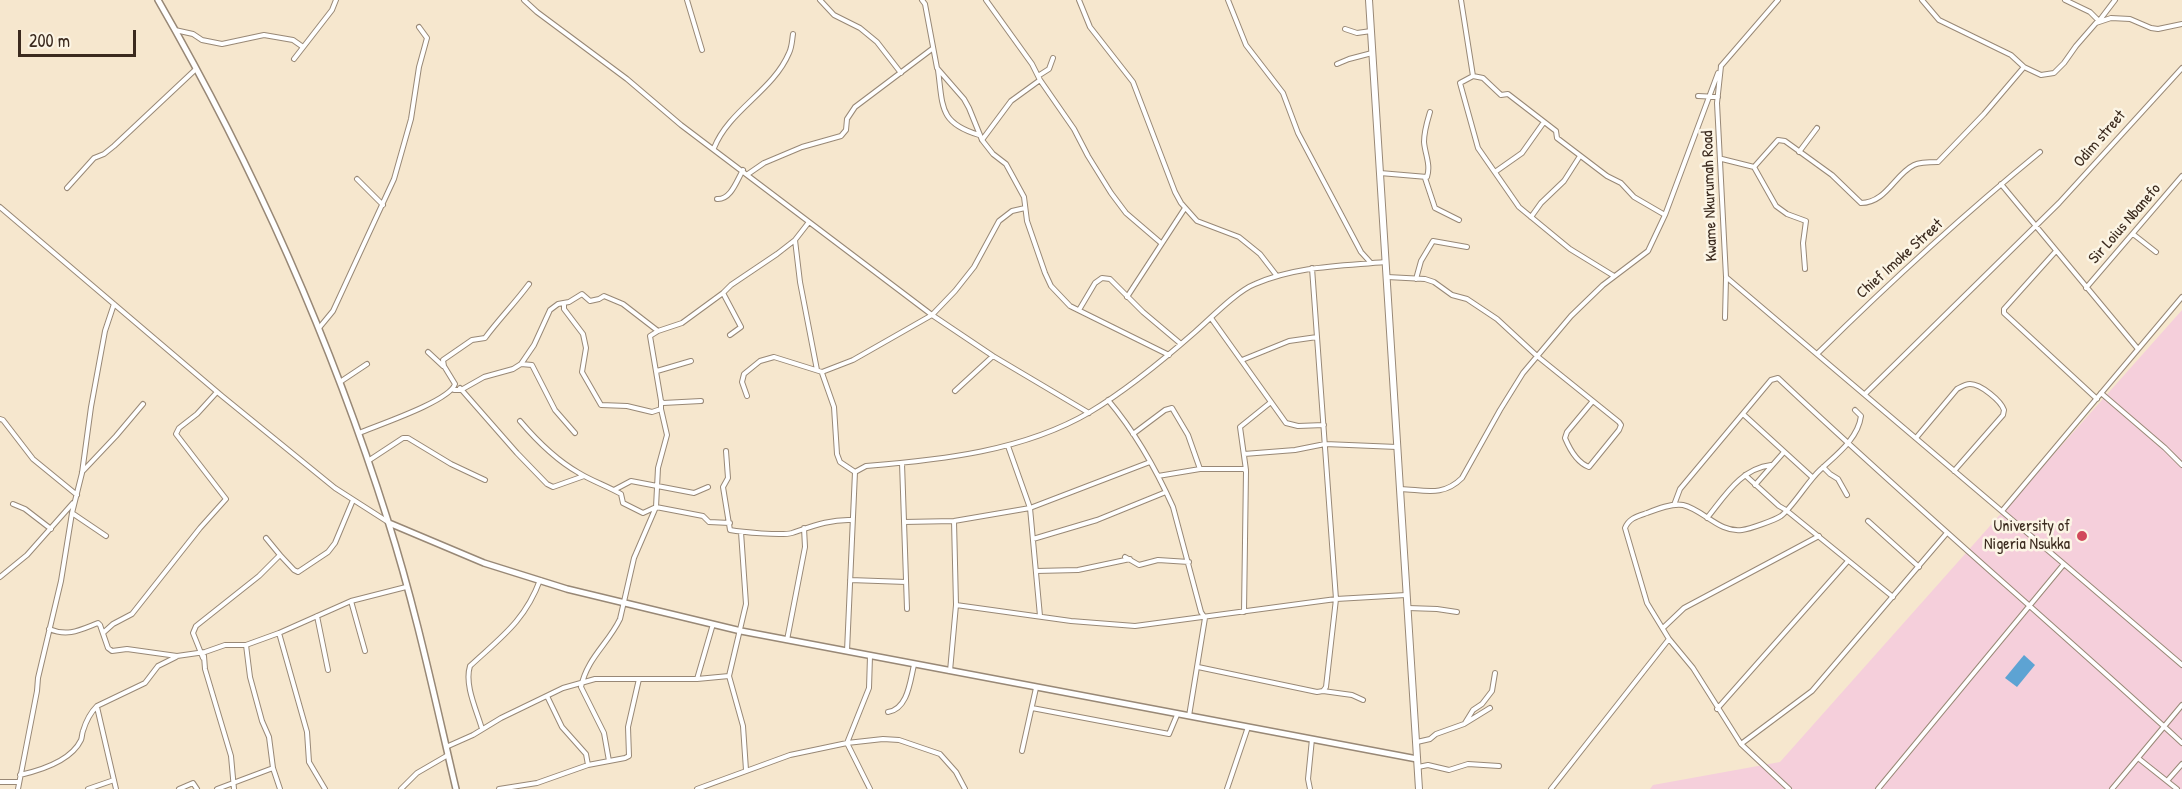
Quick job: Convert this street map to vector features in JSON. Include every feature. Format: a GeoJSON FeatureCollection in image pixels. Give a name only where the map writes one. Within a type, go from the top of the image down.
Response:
{"type":"FeatureCollection","features":[{"type":"Feature","properties":{"kind":"main road"},"geometry":{"type":"LineString","coordinates":[[1369,0],[1419,789]]}},
{"type":"Feature","properties":{"kind":"street"},"geometry":{"type":"LineString","coordinates":[[158,0],[236,141],[319,328],[340,382],[389,523],[456,789]]}},
{"type":"Feature","properties":{"kind":"street"},"geometry":{"type":"LineString","coordinates":[[294,59],[332,10],[336,0]]}},
{"type":"Feature","properties":{"kind":"street"},"geometry":{"type":"LineString","coordinates":[[524,0],[627,79],[681,125],[932,315],[993,356],[1089,413]]}},
{"type":"Feature","properties":{"kind":"street"},"geometry":{"type":"LineString","coordinates":[[687,0],[702,50]]}},
{"type":"Feature","properties":{"kind":"street"},"geometry":{"type":"LineString","coordinates":[[820,0],[834,15],[860,28],[877,42],[901,74]]}},
{"type":"Feature","properties":{"kind":"street"},"geometry":{"type":"LineString","coordinates":[[922,0],[925,4],[944,112],[952,123],[981,138]]}},
{"type":"Feature","properties":{"kind":"street"},"geometry":{"type":"LineString","coordinates":[[986,0],[1032,64],[1074,129],[1111,193],[1126,213],[1161,243]]}},
{"type":"Feature","properties":{"kind":"street"},"geometry":{"type":"LineString","coordinates":[[1079,0],[1090,27],[1133,82],[1175,192],[1185,208],[1202,224],[1239,237],[1260,254],[1277,276]]}},
{"type":"Feature","properties":{"kind":"street"},"geometry":{"type":"LineString","coordinates":[[1228,0],[1246,45],[1283,93],[1298,133],[1361,252],[1371,263]]}},
{"type":"Feature","properties":{"kind":"street"},"geometry":{"type":"LineString","coordinates":[[1461,0],[1473,76]]}},
{"type":"Feature","properties":{"kind":"street"},"geometry":{"type":"LineString","coordinates":[[1401,489],[1443,491],[1456,484],[1462,478],[1523,374],[1537,356],[1571,316],[1614,276],[1648,250],[1665,215],[1721,66],[1778,0]]}},
{"type":"Feature","properties":{"kind":"street"},"geometry":{"type":"LineString","coordinates":[[1922,0],[1939,20],[2011,55],[2024,67],[2041,75],[2054,73],[2064,63],[2115,0]]}},
{"type":"Feature","properties":{"kind":"street"},"geometry":{"type":"LineString","coordinates":[[2065,0],[2090,12],[2099,21]]}},
{"type":"Feature","properties":{"kind":"street"},"geometry":{"type":"LineString","coordinates":[[2099,21],[2112,18],[2130,19],[2158,29],[2182,24]]}},
{"type":"Feature","properties":{"kind":"street"},"geometry":{"type":"LineString","coordinates":[[319,328],[333,311],[394,179],[411,119],[419,67],[427,38],[419,27]]}},
{"type":"Feature","properties":{"kind":"street"},"geometry":{"type":"LineString","coordinates":[[1345,29],[1357,33],[1371,32]]}},
{"type":"Feature","properties":{"kind":"street"},"geometry":{"type":"LineString","coordinates":[[175,30],[193,34],[202,40],[222,44],[264,35],[293,40],[303,47]]}},
{"type":"Feature","properties":{"kind":"street"},"geometry":{"type":"LineString","coordinates":[[714,148],[719,135],[775,75],[790,52],[793,34]]}},
{"type":"Feature","properties":{"kind":"street"},"geometry":{"type":"LineString","coordinates":[[748,174],[764,163],[802,147],[841,136],[846,130],[847,119],[855,107],[932,49]]}},
{"type":"Feature","properties":{"kind":"street"},"geometry":{"type":"LineString","coordinates":[[1337,64],[1349,58],[1372,53]]}},
{"type":"Feature","properties":{"kind":"street"},"geometry":{"type":"LineString","coordinates":[[981,138],[1011,101],[1049,69],[1053,58]]}},
{"type":"Feature","properties":{"kind":"street","name":"Kwame Nkurumah Road"},"geometry":{"type":"LineString","coordinates":[[1721,66],[1718,97],[1726,277],[2182,665]]}},
{"type":"Feature","properties":{"kind":"street"},"geometry":{"type":"LineString","coordinates":[[1754,167],[1778,140],[1785,141],[1832,176],[1862,203],[1869,203],[1878,198],[1915,164],[1938,162],[1984,114],[2024,67]]}},
{"type":"Feature","properties":{"kind":"street"},"geometry":{"type":"LineString","coordinates":[[937,68],[969,108],[981,138],[993,154],[1006,164],[1024,197],[1027,221],[1051,286],[1065,302],[1169,355]]}},
{"type":"Feature","properties":{"kind":"street","name":"Odim street"},"geometry":{"type":"LineString","coordinates":[[1865,394],[2036,226],[2182,68]]}},
{"type":"Feature","properties":{"kind":"street"},"geometry":{"type":"LineString","coordinates":[[66,188],[94,158],[114,146],[197,69]]}},
{"type":"Feature","properties":{"kind":"street"},"geometry":{"type":"LineString","coordinates":[[1614,276],[1570,249],[1519,207],[1478,148],[1460,82],[1473,76],[1483,78],[1501,95],[1508,94],[1556,131],[1557,138],[1580,156],[1607,176],[1621,183],[1634,197],[1665,215]]}},
{"type":"Feature","properties":{"kind":"street"},"geometry":{"type":"LineString","coordinates":[[1698,96],[1718,97]]}},
{"type":"Feature","properties":{"kind":"street"},"geometry":{"type":"LineString","coordinates":[[1425,178],[1429,172],[1424,144],[1425,130],[1430,112]]}},
{"type":"Feature","properties":{"kind":"street"},"geometry":{"type":"LineString","coordinates":[[1495,172],[1522,153],[1544,122]]}},
{"type":"Feature","properties":{"kind":"street"},"geometry":{"type":"LineString","coordinates":[[1798,152],[1817,128]]}},
{"type":"Feature","properties":{"kind":"street","name":"Chief Imoke Street"},"geometry":{"type":"LineString","coordinates":[[1818,353],[1859,312],[2001,184],[2040,152]]}},
{"type":"Feature","properties":{"kind":"street"},"geometry":{"type":"LineString","coordinates":[[1531,217],[1541,203],[1564,181],[1580,156]]}},
{"type":"Feature","properties":{"kind":"street"},"geometry":{"type":"LineString","coordinates":[[1722,159],[1754,167],[1776,206],[1787,214],[1806,221],[1803,243],[1805,269]]}},
{"type":"Feature","properties":{"kind":"street"},"geometry":{"type":"LineString","coordinates":[[717,199],[728,196],[743,170]]}},
{"type":"Feature","properties":{"kind":"street"},"geometry":{"type":"LineString","coordinates":[[1379,173],[1425,178]]}},
{"type":"Feature","properties":{"kind":"street","name":"Sir Loius Nbanefo"},"geometry":{"type":"LineString","coordinates":[[2086,288],[2182,176]]}},
{"type":"Feature","properties":{"kind":"street"},"geometry":{"type":"LineString","coordinates":[[1425,178],[1435,208],[1459,220]]}},
{"type":"Feature","properties":{"kind":"street"},"geometry":{"type":"LineString","coordinates":[[357,179],[383,205]]}},
{"type":"Feature","properties":{"kind":"street"},"geometry":{"type":"LineString","coordinates":[[2001,184],[2138,349]]}},
{"type":"Feature","properties":{"kind":"street"},"geometry":{"type":"LineString","coordinates":[[0,207],[217,392],[335,488],[389,523],[484,563],[625,603],[741,631],[1248,727],[1449,770],[1468,764],[1500,765]]}},
{"type":"Feature","properties":{"kind":"street"},"geometry":{"type":"LineString","coordinates":[[747,396],[742,382],[744,374],[760,361],[774,357],[819,371],[853,360],[932,315],[974,267],[999,221],[1012,211],[1025,208]]}},
{"type":"Feature","properties":{"kind":"street"},"geometry":{"type":"LineString","coordinates":[[1127,297],[1185,208]]}},
{"type":"Feature","properties":{"kind":"street"},"geometry":{"type":"LineString","coordinates":[[609,761],[604,733],[581,687],[591,659],[616,626],[625,603],[634,558],[656,507],[658,468],[667,435],[650,336],[682,323],[795,240],[809,222]]}},
{"type":"Feature","properties":{"kind":"street"},"geometry":{"type":"LineString","coordinates":[[2133,234],[2156,252]]}},
{"type":"Feature","properties":{"kind":"street"},"geometry":{"type":"LineString","coordinates":[[795,240],[800,282],[819,371],[834,407],[837,454],[840,462],[855,472]]}},
{"type":"Feature","properties":{"kind":"street"},"geometry":{"type":"LineString","coordinates":[[1416,279],[1421,261],[1433,241],[1467,247]]}},
{"type":"Feature","properties":{"kind":"street"},"geometry":{"type":"LineString","coordinates":[[2056,250],[2004,309],[2004,313],[2097,399]]}},
{"type":"Feature","properties":{"kind":"street"},"geometry":{"type":"LineString","coordinates":[[855,472],[866,466],[957,457],[1008,446],[1047,432],[1089,413],[1108,400],[1169,355],[1251,286],[1277,276],[1312,268],[1385,262]]}},
{"type":"Feature","properties":{"kind":"street"},"geometry":{"type":"LineString","coordinates":[[1312,268],[1336,599],[1326,687],[1323,691]]}},
{"type":"Feature","properties":{"kind":"street"},"geometry":{"type":"LineString","coordinates":[[1386,277],[1425,279],[1434,282],[1452,295],[1467,299],[1497,320],[1621,425],[1589,467],[1572,453],[1565,438],[1592,402]]}},
{"type":"Feature","properties":{"kind":"street"},"geometry":{"type":"LineString","coordinates":[[1725,318],[1726,277]]}},
{"type":"Feature","properties":{"kind":"street"},"geometry":{"type":"LineString","coordinates":[[1079,310],[1095,283],[1102,278],[1110,279],[1181,345]]}},
{"type":"Feature","properties":{"kind":"street"},"geometry":{"type":"LineString","coordinates":[[444,366],[443,360],[458,349],[472,340],[485,338],[495,324],[511,309],[529,284]]}},
{"type":"Feature","properties":{"kind":"street"},"geometry":{"type":"LineString","coordinates":[[723,293],[741,327],[730,335]]}},
{"type":"Feature","properties":{"kind":"street"},"geometry":{"type":"LineString","coordinates":[[359,433],[405,415],[454,390],[461,390],[484,377],[513,369],[520,364],[534,345],[550,310],[582,294],[590,301],[604,296],[623,304],[658,331]]}},
{"type":"Feature","properties":{"kind":"street"},"geometry":{"type":"LineString","coordinates":[[2002,511],[2182,297]]}},
{"type":"Feature","properties":{"kind":"street"},"geometry":{"type":"LineString","coordinates":[[564,303],[564,309],[583,333],[586,348],[582,372],[601,405],[627,406],[652,412],[661,409]]}},
{"type":"Feature","properties":{"kind":"street"},"geometry":{"type":"LineString","coordinates":[[18,789],[49,629],[61,581],[72,513],[82,473],[105,331],[114,304]]}},
{"type":"Feature","properties":{"kind":"street"},"geometry":{"type":"LineString","coordinates":[[1211,318],[1289,426],[1324,425]]}},
{"type":"Feature","properties":{"kind":"street"},"geometry":{"type":"LineString","coordinates":[[1242,360],[1289,340],[1317,337]]}},
{"type":"Feature","properties":{"kind":"street"},"geometry":{"type":"LineString","coordinates":[[428,352],[444,366],[455,384],[547,484],[553,487],[585,476]]}},
{"type":"Feature","properties":{"kind":"street"},"geometry":{"type":"LineString","coordinates":[[955,391],[993,356]]}},
{"type":"Feature","properties":{"kind":"street"},"geometry":{"type":"LineString","coordinates":[[657,371],[691,361]]}},
{"type":"Feature","properties":{"kind":"street"},"geometry":{"type":"LineString","coordinates":[[340,382],[367,364]]}},
{"type":"Feature","properties":{"kind":"street"},"geometry":{"type":"LineString","coordinates":[[520,364],[532,365],[555,410],[575,433]]}},
{"type":"Feature","properties":{"kind":"street"},"geometry":{"type":"LineString","coordinates":[[1674,505],[1680,489],[1776,377],[1947,534],[2029,604],[2182,743]]}},
{"type":"Feature","properties":{"kind":"street"},"geometry":{"type":"LineString","coordinates":[[454,390],[455,384]]}},
{"type":"Feature","properties":{"kind":"street"},"geometry":{"type":"LineString","coordinates":[[1916,438],[1962,386],[1977,385],[2001,404],[2004,410],[2003,415],[1954,471]]}},
{"type":"Feature","properties":{"kind":"street"},"geometry":{"type":"LineString","coordinates":[[103,633],[113,624],[132,614],[226,499],[176,434],[179,428],[197,414],[217,392]]}},
{"type":"Feature","properties":{"kind":"street"},"geometry":{"type":"LineString","coordinates":[[2101,393],[2182,465]]}},
{"type":"Feature","properties":{"kind":"street"},"geometry":{"type":"LineString","coordinates":[[1108,400],[1133,434],[1173,507],[1201,612],[1205,618],[1189,716]]}},
{"type":"Feature","properties":{"kind":"street"},"geometry":{"type":"LineString","coordinates":[[661,401],[663,403],[701,401]]}},
{"type":"Feature","properties":{"kind":"street"},"geometry":{"type":"LineString","coordinates":[[1244,612],[1246,471],[1240,427],[1271,402]]}},
{"type":"Feature","properties":{"kind":"street"},"geometry":{"type":"LineString","coordinates":[[82,473],[143,404]]}},
{"type":"Feature","properties":{"kind":"street"},"geometry":{"type":"LineString","coordinates":[[1133,434],[1165,410],[1173,408],[1188,435],[1200,469]]}},
{"type":"Feature","properties":{"kind":"street"},"geometry":{"type":"LineString","coordinates":[[1789,789],[1741,744],[1693,669],[1669,639],[1647,603],[1625,528],[1634,518],[1681,504],[1690,507],[1720,526],[1743,530],[1781,516],[1812,477],[1848,444],[1860,424],[1861,416],[1855,410]]}},
{"type":"Feature","properties":{"kind":"street"},"geometry":{"type":"LineString","coordinates":[[1743,414],[1812,477]]}},
{"type":"Feature","properties":{"kind":"street"},"geometry":{"type":"LineString","coordinates":[[0,419],[33,459],[77,495]]}},
{"type":"Feature","properties":{"kind":"street"},"geometry":{"type":"LineString","coordinates":[[520,421],[552,454],[585,476],[621,494],[623,503],[635,510],[643,513],[656,507],[700,515],[710,522],[730,523]]}},
{"type":"Feature","properties":{"kind":"street"},"geometry":{"type":"LineString","coordinates":[[368,461],[403,438],[408,438],[451,464],[485,480]]}},
{"type":"Feature","properties":{"kind":"street"},"geometry":{"type":"LineString","coordinates":[[1244,454],[1295,450],[1325,444],[1398,447]]}},
{"type":"Feature","properties":{"kind":"street"},"geometry":{"type":"LineString","coordinates":[[1008,446],[1030,508],[1040,616]]}},
{"type":"Feature","properties":{"kind":"street"},"geometry":{"type":"LineString","coordinates":[[726,451],[728,478],[723,487],[730,530],[788,534],[835,519],[852,520]]}},
{"type":"Feature","properties":{"kind":"street"},"geometry":{"type":"LineString","coordinates":[[1755,485],[1784,452]]}},
{"type":"Feature","properties":{"kind":"street"},"geometry":{"type":"LineString","coordinates":[[904,522],[954,521],[1030,508],[1150,462]]}},
{"type":"Feature","properties":{"kind":"street"},"geometry":{"type":"LineString","coordinates":[[902,463],[907,609]]}},
{"type":"Feature","properties":{"kind":"street"},"geometry":{"type":"LineString","coordinates":[[1707,518],[1734,483],[1761,466],[1771,465]]}},
{"type":"Feature","properties":{"kind":"street"},"geometry":{"type":"LineString","coordinates":[[1823,467],[1838,479],[1846,495]]}},
{"type":"Feature","properties":{"kind":"street"},"geometry":{"type":"LineString","coordinates":[[1158,476],[1200,469],[1246,471]]}},
{"type":"Feature","properties":{"kind":"street"},"geometry":{"type":"LineString","coordinates":[[847,652],[855,472]]}},
{"type":"Feature","properties":{"kind":"street"},"geometry":{"type":"LineString","coordinates":[[1745,475],[1779,506],[1893,597]]}},
{"type":"Feature","properties":{"kind":"street"},"geometry":{"type":"LineString","coordinates":[[614,490],[631,482],[694,493],[708,487]]}},
{"type":"Feature","properties":{"kind":"street"},"geometry":{"type":"LineString","coordinates":[[1033,539],[1097,520],[1166,492]]}},
{"type":"Feature","properties":{"kind":"street"},"geometry":{"type":"LineString","coordinates":[[266,538],[298,572],[328,552],[339,535],[353,500]]}},
{"type":"Feature","properties":{"kind":"street"},"geometry":{"type":"LineString","coordinates":[[0,577],[27,555],[75,501]]}},
{"type":"Feature","properties":{"kind":"street"},"geometry":{"type":"LineString","coordinates":[[13,504],[26,509],[51,529]]}},
{"type":"Feature","properties":{"kind":"street"},"geometry":{"type":"LineString","coordinates":[[72,513],[106,536]]}},
{"type":"Feature","properties":{"kind":"street"},"geometry":{"type":"LineString","coordinates":[[950,672],[956,604],[954,521]]}},
{"type":"Feature","properties":{"kind":"street"},"geometry":{"type":"LineString","coordinates":[[1868,521],[1919,567]]}},
{"type":"Feature","properties":{"kind":"street"},"geometry":{"type":"LineString","coordinates":[[787,640],[805,547],[804,528]]}},
{"type":"Feature","properties":{"kind":"street"},"geometry":{"type":"LineString","coordinates":[[741,531],[746,604],[729,676],[743,726],[746,770]]}},
{"type":"Feature","properties":{"kind":"street"},"geometry":{"type":"LineString","coordinates":[[1741,744],[1812,691],[1947,534]]}},
{"type":"Feature","properties":{"kind":"street"},"geometry":{"type":"LineString","coordinates":[[1663,628],[1684,608],[1819,536]]}},
{"type":"Feature","properties":{"kind":"street"},"geometry":{"type":"LineString","coordinates":[[234,786],[231,756],[205,669],[203,654],[193,633],[196,626],[260,576],[280,555]]}},
{"type":"Feature","properties":{"kind":"street"},"geometry":{"type":"LineString","coordinates":[[1036,571],[1078,570],[1128,558],[1139,565],[1158,560],[1189,562]]}},
{"type":"Feature","properties":{"kind":"street"},"geometry":{"type":"LineString","coordinates":[[1717,709],[1848,561]]}},
{"type":"Feature","properties":{"kind":"street"},"geometry":{"type":"LineString","coordinates":[[1878,789],[2064,564]]}},
{"type":"Feature","properties":{"kind":"street"},"geometry":{"type":"LineString","coordinates":[[482,729],[469,682],[470,666],[513,627],[535,593],[540,580]]}},
{"type":"Feature","properties":{"kind":"street"},"geometry":{"type":"LineString","coordinates":[[850,580],[906,582]]}},
{"type":"Feature","properties":{"kind":"street"},"geometry":{"type":"LineString","coordinates":[[49,629],[60,634],[74,633],[98,623],[108,648],[112,651],[127,650],[177,656],[203,654],[225,645],[246,645],[351,601],[406,587]]}},
{"type":"Feature","properties":{"kind":"street"},"geometry":{"type":"LineString","coordinates":[[956,604],[1110,625],[1135,626],[1336,599],[1407,595]]}},
{"type":"Feature","properties":{"kind":"street"},"geometry":{"type":"LineString","coordinates":[[351,601],[365,651]]}},
{"type":"Feature","properties":{"kind":"street"},"geometry":{"type":"LineString","coordinates":[[1408,608],[1457,612]]}},
{"type":"Feature","properties":{"kind":"street"},"geometry":{"type":"LineString","coordinates":[[317,616],[328,670]]}},
{"type":"Feature","properties":{"kind":"street"},"geometry":{"type":"LineString","coordinates":[[698,679],[713,624]]}},
{"type":"Feature","properties":{"kind":"street"},"geometry":{"type":"LineString","coordinates":[[279,633],[307,732],[309,762],[325,789]]}},
{"type":"Feature","properties":{"kind":"street"},"geometry":{"type":"LineString","coordinates":[[1551,789],[1669,639]]}},
{"type":"Feature","properties":{"kind":"street"},"geometry":{"type":"LineString","coordinates":[[246,645],[250,677],[262,721],[269,737],[273,768],[280,789]]}},
{"type":"Feature","properties":{"kind":"street"},"geometry":{"type":"LineString","coordinates":[[20,775],[36,771],[69,755],[82,739],[87,720],[97,706],[146,683],[158,666],[177,656]]}},
{"type":"Feature","properties":{"kind":"street"},"geometry":{"type":"LineString","coordinates":[[870,656],[869,688],[847,743],[870,789]]}},
{"type":"Feature","properties":{"kind":"street"},"geometry":{"type":"LineString","coordinates":[[888,712],[898,709],[904,701],[914,665]]}},
{"type":"Feature","properties":{"kind":"street"},"geometry":{"type":"LineString","coordinates":[[1198,667],[1289,688],[1352,695],[1363,700]]}},
{"type":"Feature","properties":{"kind":"street"},"geometry":{"type":"LineString","coordinates":[[586,672],[595,679]]}},
{"type":"Feature","properties":{"kind":"street"},"geometry":{"type":"LineString","coordinates":[[1464,724],[1473,710],[1482,704],[1492,691],[1495,673]]}},
{"type":"Feature","properties":{"kind":"street"},"geometry":{"type":"LineString","coordinates":[[446,747],[563,688],[595,679],[698,679],[729,676]]}},
{"type":"Feature","properties":{"kind":"street"},"geometry":{"type":"LineString","coordinates":[[499,789],[537,783],[588,765],[628,756],[628,727],[639,679]]}},
{"type":"Feature","properties":{"kind":"street"},"geometry":{"type":"LineString","coordinates":[[1022,751],[1036,688]]}},
{"type":"Feature","properties":{"kind":"street"},"geometry":{"type":"LineString","coordinates":[[547,696],[562,727],[586,754],[588,765]]}},
{"type":"Feature","properties":{"kind":"street"},"geometry":{"type":"LineString","coordinates":[[2112,789],[2182,705]]}},
{"type":"Feature","properties":{"kind":"street"},"geometry":{"type":"LineString","coordinates":[[97,706],[116,789]]}},
{"type":"Feature","properties":{"kind":"street"},"geometry":{"type":"LineString","coordinates":[[1032,708],[1168,734],[1177,715]]}},
{"type":"Feature","properties":{"kind":"street"},"geometry":{"type":"LineString","coordinates":[[1416,742],[1430,739],[1436,734],[1464,724],[1490,708]]}},
{"type":"Feature","properties":{"kind":"street"},"geometry":{"type":"LineString","coordinates":[[1227,789],[1248,727]]}},
{"type":"Feature","properties":{"kind":"street"},"geometry":{"type":"LineString","coordinates":[[697,789],[790,755],[847,743],[884,739],[898,740],[934,751],[945,758],[956,772],[964,789]]}},
{"type":"Feature","properties":{"kind":"street"},"geometry":{"type":"LineString","coordinates":[[1310,789],[1308,779],[1312,740]]}},
{"type":"Feature","properties":{"kind":"street"},"geometry":{"type":"LineString","coordinates":[[401,789],[417,772],[448,755]]}},
{"type":"Feature","properties":{"kind":"street"},"geometry":{"type":"LineString","coordinates":[[2138,758],[2176,789]]}},
{"type":"Feature","properties":{"kind":"street"},"geometry":{"type":"LineString","coordinates":[[2167,781],[2182,764]]}},
{"type":"Feature","properties":{"kind":"street"},"geometry":{"type":"LineString","coordinates":[[217,789],[234,786],[273,768]]}},
{"type":"Feature","properties":{"kind":"street"},"geometry":{"type":"LineString","coordinates":[[88,789],[114,780]]}},
{"type":"Feature","properties":{"kind":"street"},"geometry":{"type":"LineString","coordinates":[[0,782],[19,782]]}},
{"type":"Feature","properties":{"kind":"street"},"geometry":{"type":"LineString","coordinates":[[179,789],[193,783],[197,789]]}},
{"type":"Feature","properties":{"kind":"shaded area","name":"University of Nigeria Nsukka"},"geometry":{"type":"Polygon","coordinates":[[[2182,310],[2182,789],[1650,789],[1653,785],[1780,762],[2182,310]]]}},
{"type":"Feature","properties":{"kind":"water"},"geometry":{"type":"Polygon","coordinates":[[[2024,655],[2035,665],[2017,687],[2005,678],[2024,655]]]}},
{"type":"Feature","properties":{"kind":"place","name":"University of Nigeria Nsukka"},"geometry":{"type":"Point","coordinates":[2082,536]}}]}
